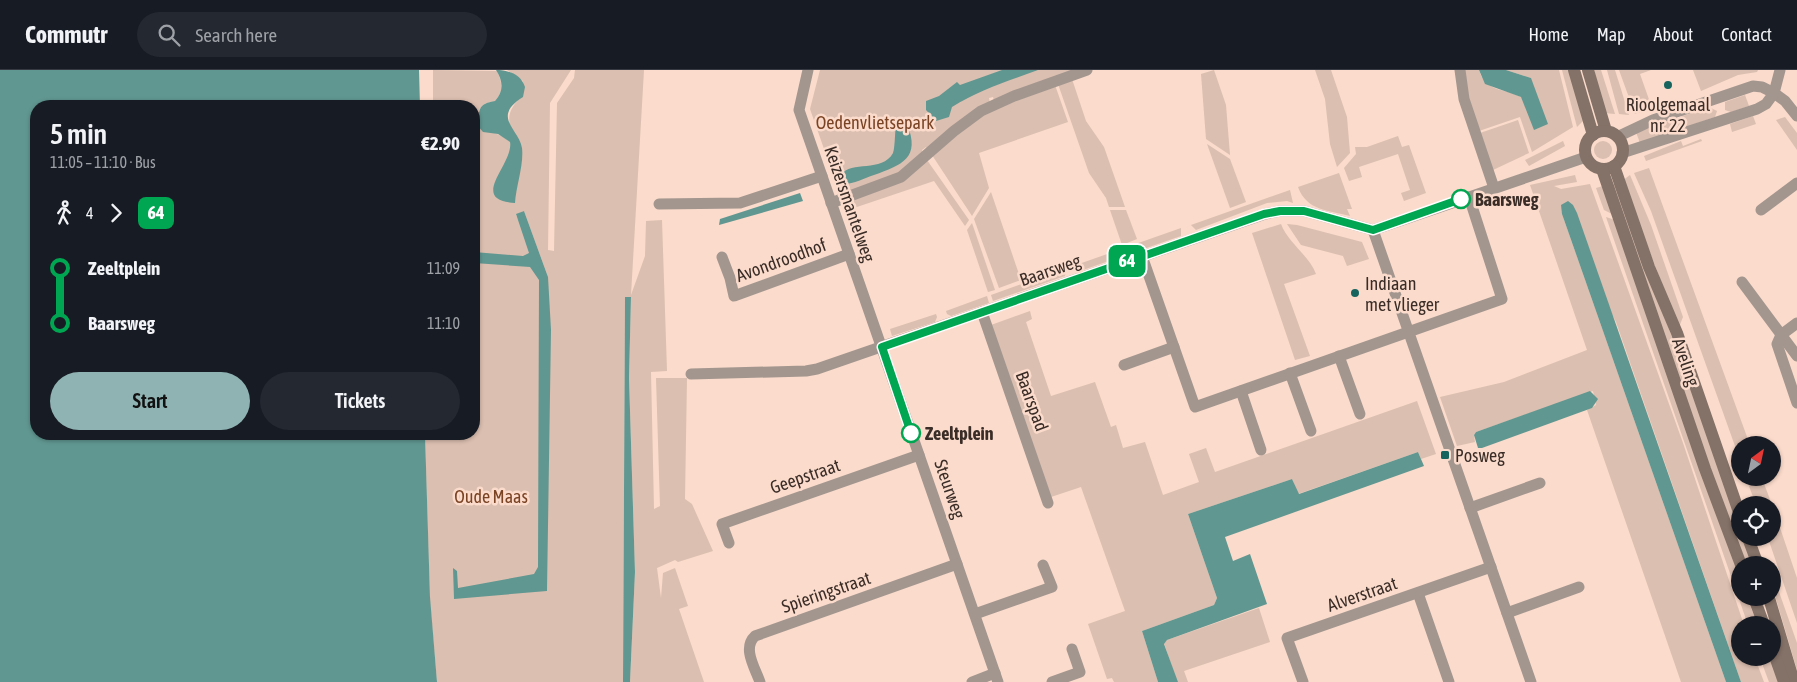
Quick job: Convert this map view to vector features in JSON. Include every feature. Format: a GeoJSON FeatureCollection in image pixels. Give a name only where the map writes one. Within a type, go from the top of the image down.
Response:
{"type":"FeatureCollection","features":[{"type":"Feature","properties":{"kind":"main road"},"geometry":{"type":"LineString","coordinates":[[1574,70],[1605,134],[1621,142],[1622,153],[1608,167],[1592,165],[1586,156],[1586,144],[1605,134]]}},
{"type":"Feature","properties":{"kind":"main road"},"geometry":{"type":"LineString","coordinates":[[1588,70],[1605,134]]}},
{"type":"Feature","properties":{"kind":"main road","name":"Aveling"},"geometry":{"type":"LineString","coordinates":[[1608,167],[1677,333],[1733,496]]}},
{"type":"Feature","properties":{"kind":"main road","name":"Aveling"},"geometry":{"type":"LineString","coordinates":[[1608,167],[1705,469],[1739,556]]}},
{"type":"Feature","properties":{"kind":"main road"},"geometry":{"type":"LineString","coordinates":[[1771,606],[1794,682]]}},
{"type":"Feature","properties":{"kind":"main road"},"geometry":{"type":"LineString","coordinates":[[1778,666],[1784,682]]}},
{"type":"Feature","properties":{"kind":"street","name":"Keizersmantelweg"},"geometry":{"type":"LineString","coordinates":[[808,70],[799,110],[882,347]]}},
{"type":"Feature","properties":{"kind":"street"},"geometry":{"type":"LineString","coordinates":[[831,203],[901,178],[954,131],[982,111],[1014,96],[1088,70]]}},
{"type":"Feature","properties":{"kind":"street"},"geometry":{"type":"LineString","coordinates":[[1460,70],[1464,99],[1494,188]]}},
{"type":"Feature","properties":{"kind":"street"},"geometry":{"type":"LineString","coordinates":[[1622,153],[1757,109],[1766,104],[1774,93],[1780,70]]}},
{"type":"Feature","properties":{"kind":"street"},"geometry":{"type":"LineString","coordinates":[[1605,134],[1753,86],[1762,87],[1774,93],[1785,101],[1797,116]]}},
{"type":"Feature","properties":{"kind":"street"},"geometry":{"type":"LineString","coordinates":[[1531,682],[1373,230],[1586,156]]}},
{"type":"Feature","properties":{"kind":"street"},"geometry":{"type":"LineString","coordinates":[[659,204],[740,203],[822,176]]}},
{"type":"Feature","properties":{"kind":"street"},"geometry":{"type":"LineString","coordinates":[[1761,210],[1797,183]]}},
{"type":"Feature","properties":{"kind":"street"},"geometry":{"type":"LineString","coordinates":[[1142,256],[1195,406],[1502,299],[1469,197]]}},
{"type":"Feature","properties":{"kind":"street","name":"Baarsweg"},"geometry":{"type":"LineString","coordinates":[[692,374],[806,371],[882,347],[1252,218],[1280,211],[1304,211],[1373,230]]}},
{"type":"Feature","properties":{"kind":"street","name":"Avondroodhof"},"geometry":{"type":"LineString","coordinates":[[722,257],[734,296],[849,254]]}},
{"type":"Feature","properties":{"kind":"street"},"geometry":{"type":"LineString","coordinates":[[1742,282],[1797,356]]}},
{"type":"Feature","properties":{"kind":"street","name":"Baarspad"},"geometry":{"type":"LineString","coordinates":[[982,312],[1048,503]]}},
{"type":"Feature","properties":{"kind":"street"},"geometry":{"type":"LineString","coordinates":[[1797,323],[1781,335],[1777,344],[1797,403]]}},
{"type":"Feature","properties":{"kind":"street","name":"Steurweg"},"geometry":{"type":"LineString","coordinates":[[882,347],[997,678]]}},
{"type":"Feature","properties":{"kind":"street"},"geometry":{"type":"LineString","coordinates":[[1124,364],[1174,347]]}},
{"type":"Feature","properties":{"kind":"street"},"geometry":{"type":"LineString","coordinates":[[1339,356],[1360,414]]}},
{"type":"Feature","properties":{"kind":"street"},"geometry":{"type":"LineString","coordinates":[[1290,373],[1311,431]]}},
{"type":"Feature","properties":{"kind":"street"},"geometry":{"type":"LineString","coordinates":[[1241,390],[1261,450]]}},
{"type":"Feature","properties":{"kind":"street","name":"Geepstraat"},"geometry":{"type":"LineString","coordinates":[[728,543],[722,524],[919,455]]}},
{"type":"Feature","properties":{"kind":"street"},"geometry":{"type":"LineString","coordinates":[[1470,508],[1540,483]]}},
{"type":"Feature","properties":{"kind":"street","name":"Spieringstraat"},"geometry":{"type":"LineString","coordinates":[[760,682],[748,648],[749,641],[755,636],[957,564]]}},
{"type":"Feature","properties":{"kind":"street"},"geometry":{"type":"LineString","coordinates":[[975,614],[1052,587],[1043,565]]}},
{"type":"Feature","properties":{"kind":"street","name":"Alverstraat"},"geometry":{"type":"LineString","coordinates":[[1303,682],[1287,638],[1491,567]]}},
{"type":"Feature","properties":{"kind":"street"},"geometry":{"type":"LineString","coordinates":[[1507,614],[1579,588]]}},
{"type":"Feature","properties":{"kind":"street"},"geometry":{"type":"LineString","coordinates":[[1418,593],[1449,682]]}},
{"type":"Feature","properties":{"kind":"street"},"geometry":{"type":"LineString","coordinates":[[1052,682],[1080,672],[1072,649]]}},
{"type":"Feature","properties":{"kind":"street"},"geometry":{"type":"LineString","coordinates":[[972,682],[997,678]]}},
{"type":"Feature","properties":{"kind":"green space"},"geometry":{"type":"Polygon","coordinates":[[[433,70],[497,71],[501,83],[500,94],[495,101],[483,105],[480,111],[480,100],[433,100],[433,70]]]}},
{"type":"Feature","properties":{"kind":"green space","name":"Oude Maas"},"geometry":{"type":"Polygon","coordinates":[[[507,70],[571,70],[550,103],[548,250],[554,251],[557,103],[574,78],[575,70],[644,70],[631,295],[645,256],[646,221],[662,220],[667,371],[651,372],[654,509],[660,506],[656,378],[687,378],[685,499],[692,504],[713,551],[678,562],[675,560],[657,568],[661,598],[663,573],[675,568],[688,606],[679,609],[704,682],[630,682],[635,572],[629,378],[631,297],[625,297],[623,682],[437,682],[430,602],[425,440],[480,440],[480,126],[510,142],[516,186],[521,149],[509,120],[513,107],[523,96],[523,81],[507,70]],[[524,211],[516,215],[548,277],[524,211]]]}},
{"type":"Feature","properties":{"kind":"green space","name":"Oedenvlietsepark"},"geometry":{"type":"Polygon","coordinates":[[[820,70],[1079,70],[994,101],[993,97],[989,98],[990,103],[928,150],[926,147],[922,150],[923,153],[904,172],[839,196],[830,168],[832,163],[829,163],[810,109],[820,70]]]}},
{"type":"Feature","properties":{"kind":"green space"},"geometry":{"type":"Polygon","coordinates":[[[1214,70],[1226,105],[1230,155],[1206,139],[1201,74],[1214,70]]]}},
{"type":"Feature","properties":{"kind":"green space"},"geometry":{"type":"Polygon","coordinates":[[[1315,70],[1331,70],[1347,117],[1350,153],[1337,167],[1330,144],[1325,99],[1315,70]]]}},
{"type":"Feature","properties":{"kind":"green space"},"geometry":{"type":"Polygon","coordinates":[[[1464,70],[1479,70],[1490,86],[1521,97],[1531,78],[1506,70],[1559,70],[1573,127],[1532,152],[1520,117],[1479,131],[1468,96],[1464,70]]]}},
{"type":"Feature","properties":{"kind":"green space"},"geometry":{"type":"Polygon","coordinates":[[[1562,70],[1570,70],[1584,120],[1577,127],[1562,70]]]}},
{"type":"Feature","properties":{"kind":"green space"},"geometry":{"type":"Polygon","coordinates":[[[1594,70],[1601,70],[1615,114],[1604,113],[1594,70]]]}},
{"type":"Feature","properties":{"kind":"green space"},"geometry":{"type":"Polygon","coordinates":[[[1607,70],[1615,70],[1629,115],[1619,114],[1607,70]]]}},
{"type":"Feature","properties":{"kind":"green space"},"geometry":{"type":"Polygon","coordinates":[[[1619,70],[1651,70],[1640,74],[1652,108],[1635,114],[1619,70]]]}},
{"type":"Feature","properties":{"kind":"green space"},"geometry":{"type":"Polygon","coordinates":[[[1693,70],[1758,70],[1757,72],[1738,75],[1701,91],[1693,70]]]}},
{"type":"Feature","properties":{"kind":"green space"},"geometry":{"type":"Polygon","coordinates":[[[1072,79],[1086,121],[1104,147],[1125,207],[1109,207],[1106,198],[1089,173],[1058,84],[1072,79]]]}},
{"type":"Feature","properties":{"kind":"green space"},"geometry":{"type":"Polygon","coordinates":[[[1055,85],[1068,122],[979,153],[989,188],[972,216],[932,155],[985,112],[1055,85]]]}},
{"type":"Feature","properties":{"kind":"green space"},"geometry":{"type":"Polygon","coordinates":[[[1745,95],[1749,106],[1731,112],[1725,110],[1725,102],[1745,95]]]}},
{"type":"Feature","properties":{"kind":"green space"},"geometry":{"type":"Polygon","coordinates":[[[1709,107],[1717,111],[1715,117],[1640,143],[1636,132],[1709,107]]]}},
{"type":"Feature","properties":{"kind":"green space"},"geometry":{"type":"Polygon","coordinates":[[[1753,116],[1756,124],[1732,132],[1730,124],[1753,116]]]}},
{"type":"Feature","properties":{"kind":"green space"},"geometry":{"type":"Polygon","coordinates":[[[1785,117],[1797,133],[1797,150],[1776,120],[1785,117]]]}},
{"type":"Feature","properties":{"kind":"green space"},"geometry":{"type":"Polygon","coordinates":[[[1518,120],[1529,153],[1493,170],[1480,133],[1518,120]]]}},
{"type":"Feature","properties":{"kind":"green space"},"geometry":{"type":"Polygon","coordinates":[[[1398,136],[1402,147],[1409,145],[1426,193],[1404,201],[1401,193],[1410,190],[1398,154],[1359,167],[1362,177],[1349,181],[1344,168],[1356,154],[1355,147],[1367,147],[1398,136]]]}},
{"type":"Feature","properties":{"kind":"green space"},"geometry":{"type":"Polygon","coordinates":[[[1701,139],[1702,141],[1646,161],[1644,156],[1681,141],[1683,146],[1701,139]]]}},
{"type":"Feature","properties":{"kind":"green space"},"geometry":{"type":"Polygon","coordinates":[[[1563,141],[1565,146],[1529,166],[1525,160],[1563,141]]]}},
{"type":"Feature","properties":{"kind":"green space"},"geometry":{"type":"Polygon","coordinates":[[[1603,141],[1609,144],[1612,150],[1609,156],[1603,159],[1597,156],[1594,150],[1597,144],[1603,141]]]}},
{"type":"Feature","properties":{"kind":"green space"},"geometry":{"type":"Polygon","coordinates":[[[1207,144],[1230,159],[1246,202],[1230,208],[1207,144]]]}},
{"type":"Feature","properties":{"kind":"green space"},"geometry":{"type":"Polygon","coordinates":[[[927,160],[969,220],[965,226],[934,181],[848,210],[845,201],[927,160]]]}},
{"type":"Feature","properties":{"kind":"green space"},"geometry":{"type":"Polygon","coordinates":[[[1649,168],[1747,436],[1731,436],[1651,211],[1634,173],[1649,168]]]}},
{"type":"Feature","properties":{"kind":"green space"},"geometry":{"type":"Polygon","coordinates":[[[1339,173],[1352,209],[1347,209],[1350,216],[1326,211],[1313,205],[1302,195],[1298,187],[1339,173]]]}},
{"type":"Feature","properties":{"kind":"green space"},"geometry":{"type":"Polygon","coordinates":[[[1575,175],[1577,182],[1554,186],[1561,189],[1590,184],[1683,443],[1731,586],[1731,606],[1738,606],[1741,616],[1731,616],[1731,653],[1616,322],[1562,214],[1726,682],[1681,682],[1587,410],[1596,405],[1593,391],[1476,432],[1474,435],[1475,442],[1457,446],[1440,397],[1504,382],[1587,350],[1530,185],[1575,175]]]}},
{"type":"Feature","properties":{"kind":"green space"},"geometry":{"type":"Polygon","coordinates":[[[1630,175],[1651,225],[1683,317],[1679,327],[1622,181],[1630,175]]]}},
{"type":"Feature","properties":{"kind":"green space"},"geometry":{"type":"Polygon","coordinates":[[[1616,183],[1731,500],[1731,533],[1610,185],[1616,183]]]}},
{"type":"Feature","properties":{"kind":"green space"},"geometry":{"type":"Polygon","coordinates":[[[1603,186],[1612,214],[1604,210],[1596,188],[1603,186]]]}},
{"type":"Feature","properties":{"kind":"green space"},"geometry":{"type":"Polygon","coordinates":[[[1290,190],[1293,203],[1287,201],[1267,203],[1196,230],[1191,225],[1290,190]]]}},
{"type":"Feature","properties":{"kind":"green space"},"geometry":{"type":"Polygon","coordinates":[[[991,192],[1021,280],[999,288],[974,219],[991,192]]]}},
{"type":"Feature","properties":{"kind":"green space"},"geometry":{"type":"Polygon","coordinates":[[[1110,210],[1126,210],[1137,239],[1122,245],[1110,210]]]}},
{"type":"Feature","properties":{"kind":"green space"},"geometry":{"type":"Polygon","coordinates":[[[1606,217],[1615,220],[1732,556],[1731,576],[1606,217]]]}},
{"type":"Feature","properties":{"kind":"green space"},"geometry":{"type":"Polygon","coordinates":[[[972,223],[995,290],[988,292],[967,230],[972,223]]]}},
{"type":"Feature","properties":{"kind":"green space"},"geometry":{"type":"Polygon","coordinates":[[[1281,224],[1288,237],[1309,261],[1316,274],[1284,284],[1310,356],[1295,360],[1252,233],[1281,224]]]}},
{"type":"Feature","properties":{"kind":"green space"},"geometry":{"type":"Polygon","coordinates":[[[1287,224],[1362,242],[1369,259],[1347,266],[1343,256],[1301,245],[1287,224]]]}},
{"type":"Feature","properties":{"kind":"green space"},"geometry":{"type":"Polygon","coordinates":[[[1181,228],[1181,236],[1080,271],[1077,269],[1076,265],[1181,228]]]}},
{"type":"Feature","properties":{"kind":"green space"},"geometry":{"type":"Polygon","coordinates":[[[1066,268],[1065,276],[993,301],[991,295],[1066,268]]]}},
{"type":"Feature","properties":{"kind":"green space"},"geometry":{"type":"Polygon","coordinates":[[[987,296],[989,303],[951,316],[947,314],[946,311],[987,296]]]}},
{"type":"Feature","properties":{"kind":"green space"},"geometry":{"type":"Polygon","coordinates":[[[1030,311],[1032,319],[1026,322],[1051,396],[1095,382],[1111,427],[1116,425],[1123,448],[1145,442],[1163,495],[1199,482],[1189,454],[1206,448],[1215,472],[1417,401],[1436,454],[1421,459],[1418,452],[1298,494],[1292,479],[1188,514],[1217,598],[1214,605],[1142,631],[1158,682],[1114,682],[1112,678],[1107,679],[1088,624],[1125,611],[1081,487],[1051,497],[991,325],[1030,311]]]}},
{"type":"Feature","properties":{"kind":"green space"},"geometry":{"type":"Polygon","coordinates":[[[936,314],[935,322],[892,336],[890,329],[936,314]]]}},
{"type":"Feature","properties":{"kind":"green space"},"geometry":{"type":"Polygon","coordinates":[[[1749,486],[1765,486],[1769,496],[1753,496],[1749,486]]]}},
{"type":"Feature","properties":{"kind":"green space"},"geometry":{"type":"Polygon","coordinates":[[[1781,531],[1797,578],[1797,623],[1781,576],[1781,556],[1774,556],[1771,546],[1781,546],[1781,531]]]}},
{"type":"Feature","properties":{"kind":"green space"},"geometry":{"type":"Polygon","coordinates":[[[1735,546],[1747,546],[1750,556],[1739,556],[1735,546]]]}},
{"type":"Feature","properties":{"kind":"green space"},"geometry":{"type":"Polygon","coordinates":[[[1781,598],[1797,643],[1797,670],[1778,606],[1781,606],[1781,598]]]}},
{"type":"Feature","properties":{"kind":"green space"},"geometry":{"type":"Polygon","coordinates":[[[1741,606],[1750,606],[1754,616],[1745,616],[1741,606]]]}},
{"type":"Feature","properties":{"kind":"green space"},"geometry":{"type":"Polygon","coordinates":[[[1259,608],[1270,642],[1184,671],[1188,682],[1177,682],[1164,643],[1167,640],[1259,608]]]}},
{"type":"Feature","properties":{"kind":"green space"},"geometry":{"type":"Polygon","coordinates":[[[1735,666],[1758,666],[1764,682],[1741,682],[1735,666]]]}},
{"type":"Feature","properties":{"kind":"green space"},"geometry":{"type":"Polygon","coordinates":[[[1763,666],[1774,666],[1781,682],[1769,682],[1763,666]]]}},
{"type":"Feature","properties":{"kind":"water"},"geometry":{"type":"Polygon","coordinates":[[[0,70],[419,70],[420,100],[30,100],[30,440],[425,440],[430,597],[437,682],[0,682],[0,70]]]}},
{"type":"Feature","properties":{"kind":"water"},"geometry":{"type":"Polygon","coordinates":[[[496,70],[514,74],[525,87],[523,97],[514,104],[509,111],[508,117],[509,123],[522,148],[522,161],[515,203],[501,200],[495,195],[493,188],[506,160],[510,142],[498,134],[483,132],[480,128],[481,108],[485,104],[495,101],[498,97],[502,86],[496,70]]]}},
{"type":"Feature","properties":{"kind":"water"},"geometry":{"type":"Polygon","coordinates":[[[1002,70],[1038,70],[994,86],[962,101],[952,107],[949,117],[936,121],[926,110],[926,101],[939,96],[957,82],[960,85],[1002,70]]]}},
{"type":"Feature","properties":{"kind":"water"},"geometry":{"type":"Polygon","coordinates":[[[1479,70],[1506,70],[1531,78],[1548,124],[1534,130],[1521,97],[1485,84],[1479,70]]]}},
{"type":"Feature","properties":{"kind":"water"},"geometry":{"type":"Polygon","coordinates":[[[902,121],[907,124],[912,145],[906,159],[893,168],[855,182],[844,184],[841,175],[846,171],[852,168],[882,163],[888,159],[894,151],[896,125],[902,121]]]}},
{"type":"Feature","properties":{"kind":"water"},"geometry":{"type":"Polygon","coordinates":[[[800,193],[803,201],[719,225],[720,219],[800,193]]]}},
{"type":"Feature","properties":{"kind":"water"},"geometry":{"type":"Polygon","coordinates":[[[1568,201],[1573,205],[1577,213],[1731,653],[1731,666],[1735,666],[1741,682],[1726,682],[1562,214],[1561,205],[1568,201]]]}},
{"type":"Feature","properties":{"kind":"water"},"geometry":{"type":"Polygon","coordinates":[[[524,211],[548,277],[551,330],[547,591],[454,599],[453,568],[457,571],[458,588],[534,574],[538,567],[539,280],[530,267],[480,263],[480,252],[523,256],[529,253],[516,214],[524,211]]]}},
{"type":"Feature","properties":{"kind":"water"},"geometry":{"type":"Polygon","coordinates":[[[625,297],[631,297],[629,378],[635,572],[630,682],[623,682],[625,297]]]}},
{"type":"Feature","properties":{"kind":"water"},"geometry":{"type":"Polygon","coordinates":[[[1590,391],[1598,399],[1592,408],[1478,448],[1474,435],[1476,432],[1590,391]]]}},
{"type":"Feature","properties":{"kind":"water"},"geometry":{"type":"Polygon","coordinates":[[[1418,452],[1424,466],[1225,537],[1233,561],[1250,554],[1267,604],[1167,640],[1164,644],[1178,682],[1158,682],[1142,631],[1214,605],[1217,598],[1188,514],[1292,479],[1299,494],[1418,452]]]}},
{"type":"Feature","properties":{"kind":"bus line","name":"64"},"geometry":{"type":"LineString","coordinates":[[911,433],[882,347],[1264,214],[1280,211],[1304,211],[1373,230],[1461,199]]}},
{"type":"Feature","properties":{"kind":"place","name":"Rioolgemaal nr. 22"},"geometry":{"type":"Point","coordinates":[1668,85]}},
{"type":"Feature","properties":{"kind":"place","name":"Baarsweg"},"geometry":{"type":"Point","coordinates":[1461,199]}},
{"type":"Feature","properties":{"kind":"place","name":"Indiaan met vlieger"},"geometry":{"type":"Point","coordinates":[1355,293]}},
{"type":"Feature","properties":{"kind":"place","name":"Zeeltplein"},"geometry":{"type":"Point","coordinates":[911,433]}},
{"type":"Feature","properties":{"kind":"place","name":"Posweg"},"geometry":{"type":"Point","coordinates":[1445,455]}}]}
